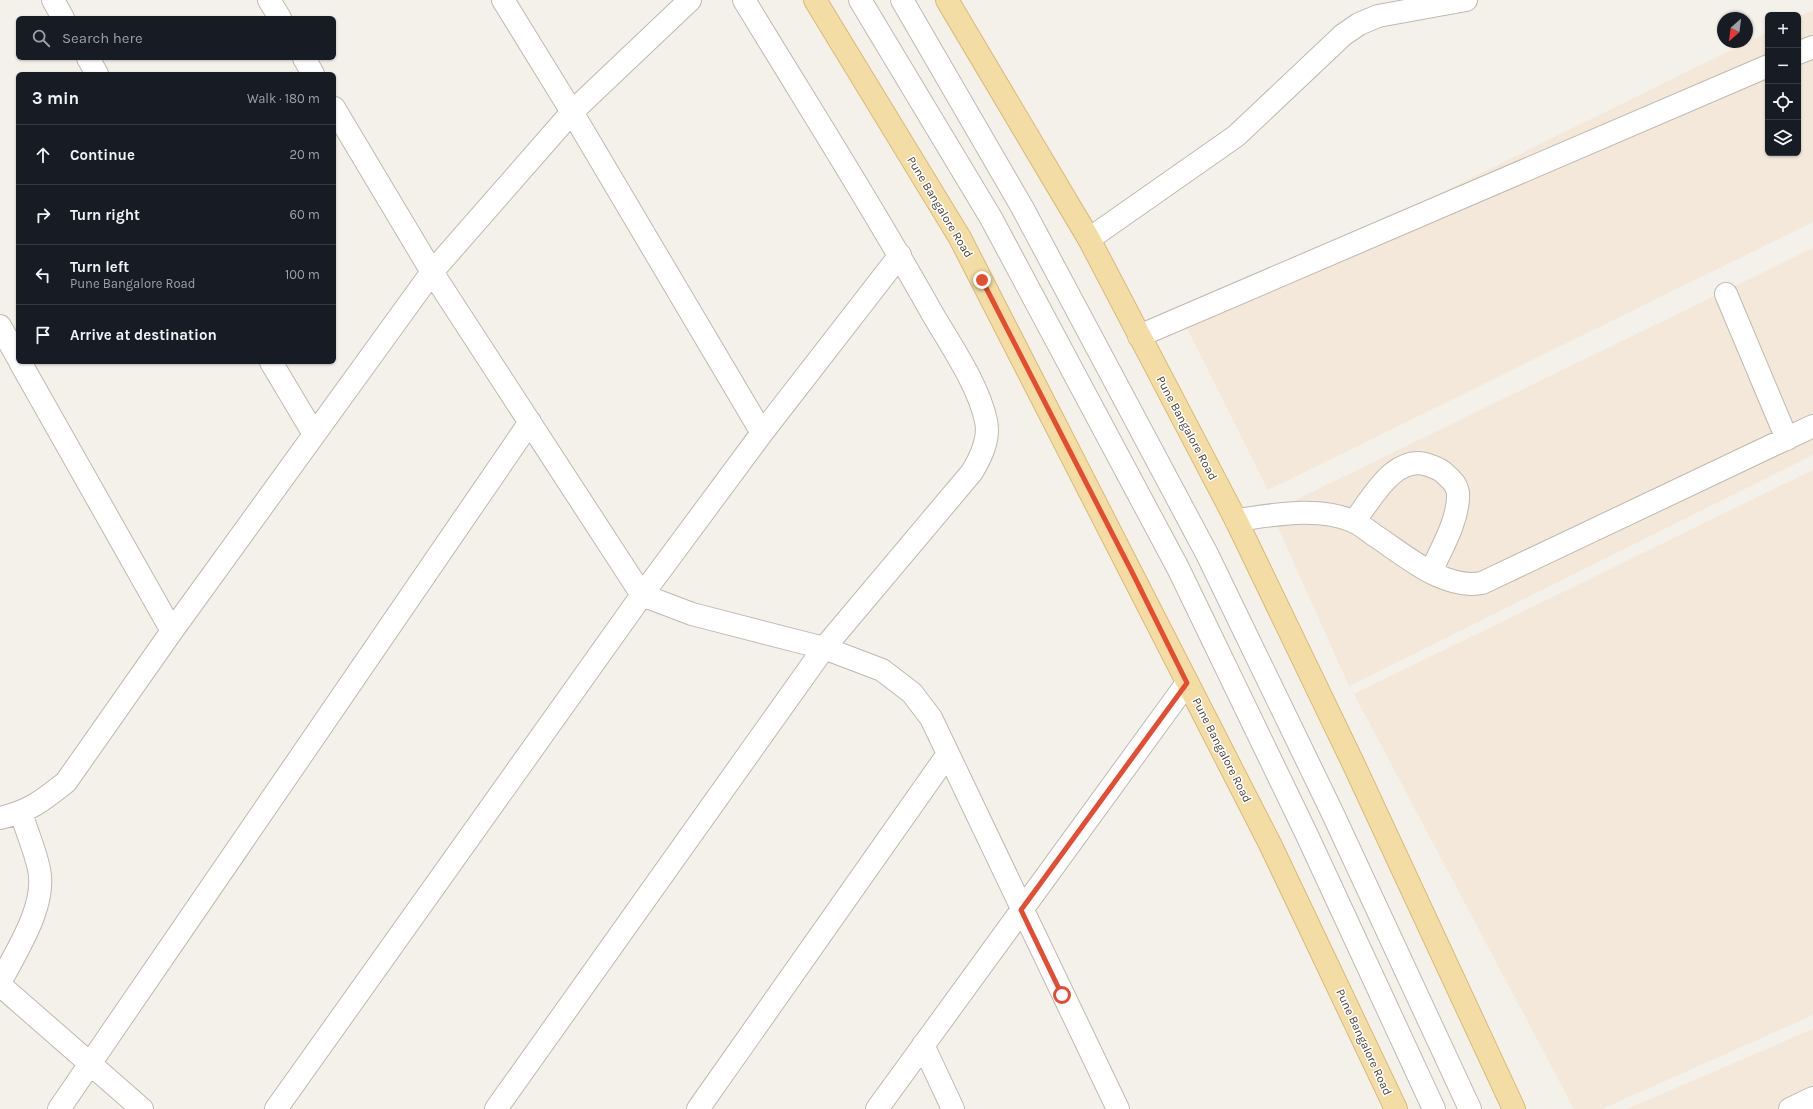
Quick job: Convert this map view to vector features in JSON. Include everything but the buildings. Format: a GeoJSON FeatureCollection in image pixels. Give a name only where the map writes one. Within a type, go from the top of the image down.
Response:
{"type":"FeatureCollection","features":[{"type":"Feature","properties":{"kind":"main road","name":"Pune Bangalore Road"},"geometry":{"type":"LineString","coordinates":[[815,0],[960,238],[1270,844],[1396,1109]]}},
{"type":"Feature","properties":{"kind":"main road","name":"Pune Bangalore Road"},"geometry":{"type":"LineString","coordinates":[[947,0],[1089,239],[1236,520],[1357,772],[1514,1109]]}},
{"type":"Feature","properties":{"kind":"street"},"geometry":{"type":"LineString","coordinates":[[53,0],[63,16]]}},
{"type":"Feature","properties":{"kind":"street"},"geometry":{"type":"LineString","coordinates":[[269,0],[279,16]]}},
{"type":"Feature","properties":{"kind":"street"},"geometry":{"type":"LineString","coordinates":[[503,0],[572,112],[762,433]]}},
{"type":"Feature","properties":{"kind":"street"},"geometry":{"type":"LineString","coordinates":[[142,1109],[0,984],[34,914],[39,892],[39,870],[10,816],[42,801],[66,782],[172,630],[432,272],[572,112],[690,0]]}},
{"type":"Feature","properties":{"kind":"street"},"geometry":{"type":"LineString","coordinates":[[496,1109],[824,648],[972,472],[980,459],[985,444],[986,422],[975,389],[900,255],[744,0]]}},
{"type":"Feature","properties":{"kind":"street"},"geometry":{"type":"LineString","coordinates":[[860,0],[991,218],[1178,568],[1303,826],[1434,1109]]}},
{"type":"Feature","properties":{"kind":"street"},"geometry":{"type":"LineString","coordinates":[[902,0],[1022,207],[1207,554],[1328,805],[1470,1109]]}},
{"type":"Feature","properties":{"kind":"street"},"geometry":{"type":"LineString","coordinates":[[1089,239],[1236,136],[1343,35],[1359,24],[1378,16],[1466,0]]}},
{"type":"Feature","properties":{"kind":"street"},"geometry":{"type":"LineString","coordinates":[[1801,52],[1813,47]]}},
{"type":"Feature","properties":{"kind":"street"},"geometry":{"type":"LineString","coordinates":[[89,60],[96,72]]}},
{"type":"Feature","properties":{"kind":"street"},"geometry":{"type":"LineString","coordinates":[[305,60],[312,72]]}},
{"type":"Feature","properties":{"kind":"street"},"geometry":{"type":"LineString","coordinates":[[1139,336],[1765,67]]}},
{"type":"Feature","properties":{"kind":"street"},"geometry":{"type":"LineString","coordinates":[[336,111],[432,272],[642,595],[692,614],[824,648],[882,670],[912,694],[931,718],[1021,910],[1118,1109]]}},
{"type":"Feature","properties":{"kind":"street"},"geometry":{"type":"LineString","coordinates":[[276,1109],[642,595],[762,433],[900,255]]}},
{"type":"Feature","properties":{"kind":"street"},"geometry":{"type":"LineString","coordinates":[[1726,294],[1787,439]]}},
{"type":"Feature","properties":{"kind":"street"},"geometry":{"type":"LineString","coordinates":[[0,326],[16,354]]}},
{"type":"Feature","properties":{"kind":"street"},"geometry":{"type":"LineString","coordinates":[[21,364],[172,630]]}},
{"type":"Feature","properties":{"kind":"street"},"geometry":{"type":"LineString","coordinates":[[272,364],[314,434]]}},
{"type":"Feature","properties":{"kind":"street"},"geometry":{"type":"LineString","coordinates":[[59,1109],[530,422]]}},
{"type":"Feature","properties":{"kind":"street"},"geometry":{"type":"LineString","coordinates":[[1236,520],[1304,512],[1328,515],[1354,522],[1431,572],[1463,584],[1470,585],[1482,583],[1813,426]]}},
{"type":"Feature","properties":{"kind":"street"},"geometry":{"type":"LineString","coordinates":[[1354,522],[1390,474],[1406,464],[1423,462],[1441,470],[1456,484],[1459,497],[1456,514],[1431,572]]}},
{"type":"Feature","properties":{"kind":"street"},"geometry":{"type":"LineString","coordinates":[[877,1109],[1187,683]]}},
{"type":"Feature","properties":{"kind":"street"},"geometry":{"type":"LineString","coordinates":[[698,1109],[948,754]]}},
{"type":"Feature","properties":{"kind":"street"},"geometry":{"type":"LineString","coordinates":[[923,1045],[952,1109]]}},
{"type":"Feature","properties":{"kind":"street"},"geometry":{"type":"LineString","coordinates":[[1790,1109],[1813,1098]]}},
{"type":"Feature","properties":{"kind":"shaded area"},"geometry":{"type":"Polygon","coordinates":[[[1813,10],[1813,222],[1268,490],[1183,320],[1736,48],[1753,48],[1753,39],[1765,33],[1765,156],[1801,156],[1801,16],[1813,10]]]}},
{"type":"Feature","properties":{"kind":"shaded area"},"geometry":{"type":"Polygon","coordinates":[[[1813,248],[1813,455],[1349,686],[1271,512],[1813,248]]]}},
{"type":"Feature","properties":{"kind":"shaded area"},"geometry":{"type":"Polygon","coordinates":[[[1813,470],[1813,1015],[1602,1109],[1574,1109],[1354,694],[1813,470]]]}},
{"type":"Feature","properties":{"kind":"shaded area"},"geometry":{"type":"Polygon","coordinates":[[[1813,1029],[1813,1109],[1627,1109],[1813,1029]]]}},
{"type":"Feature","properties":{"kind":"route"},"geometry":{"type":"LineString","coordinates":[[982,280],[1134,576],[1187,683],[1021,910],[1062,995]]}}]}
